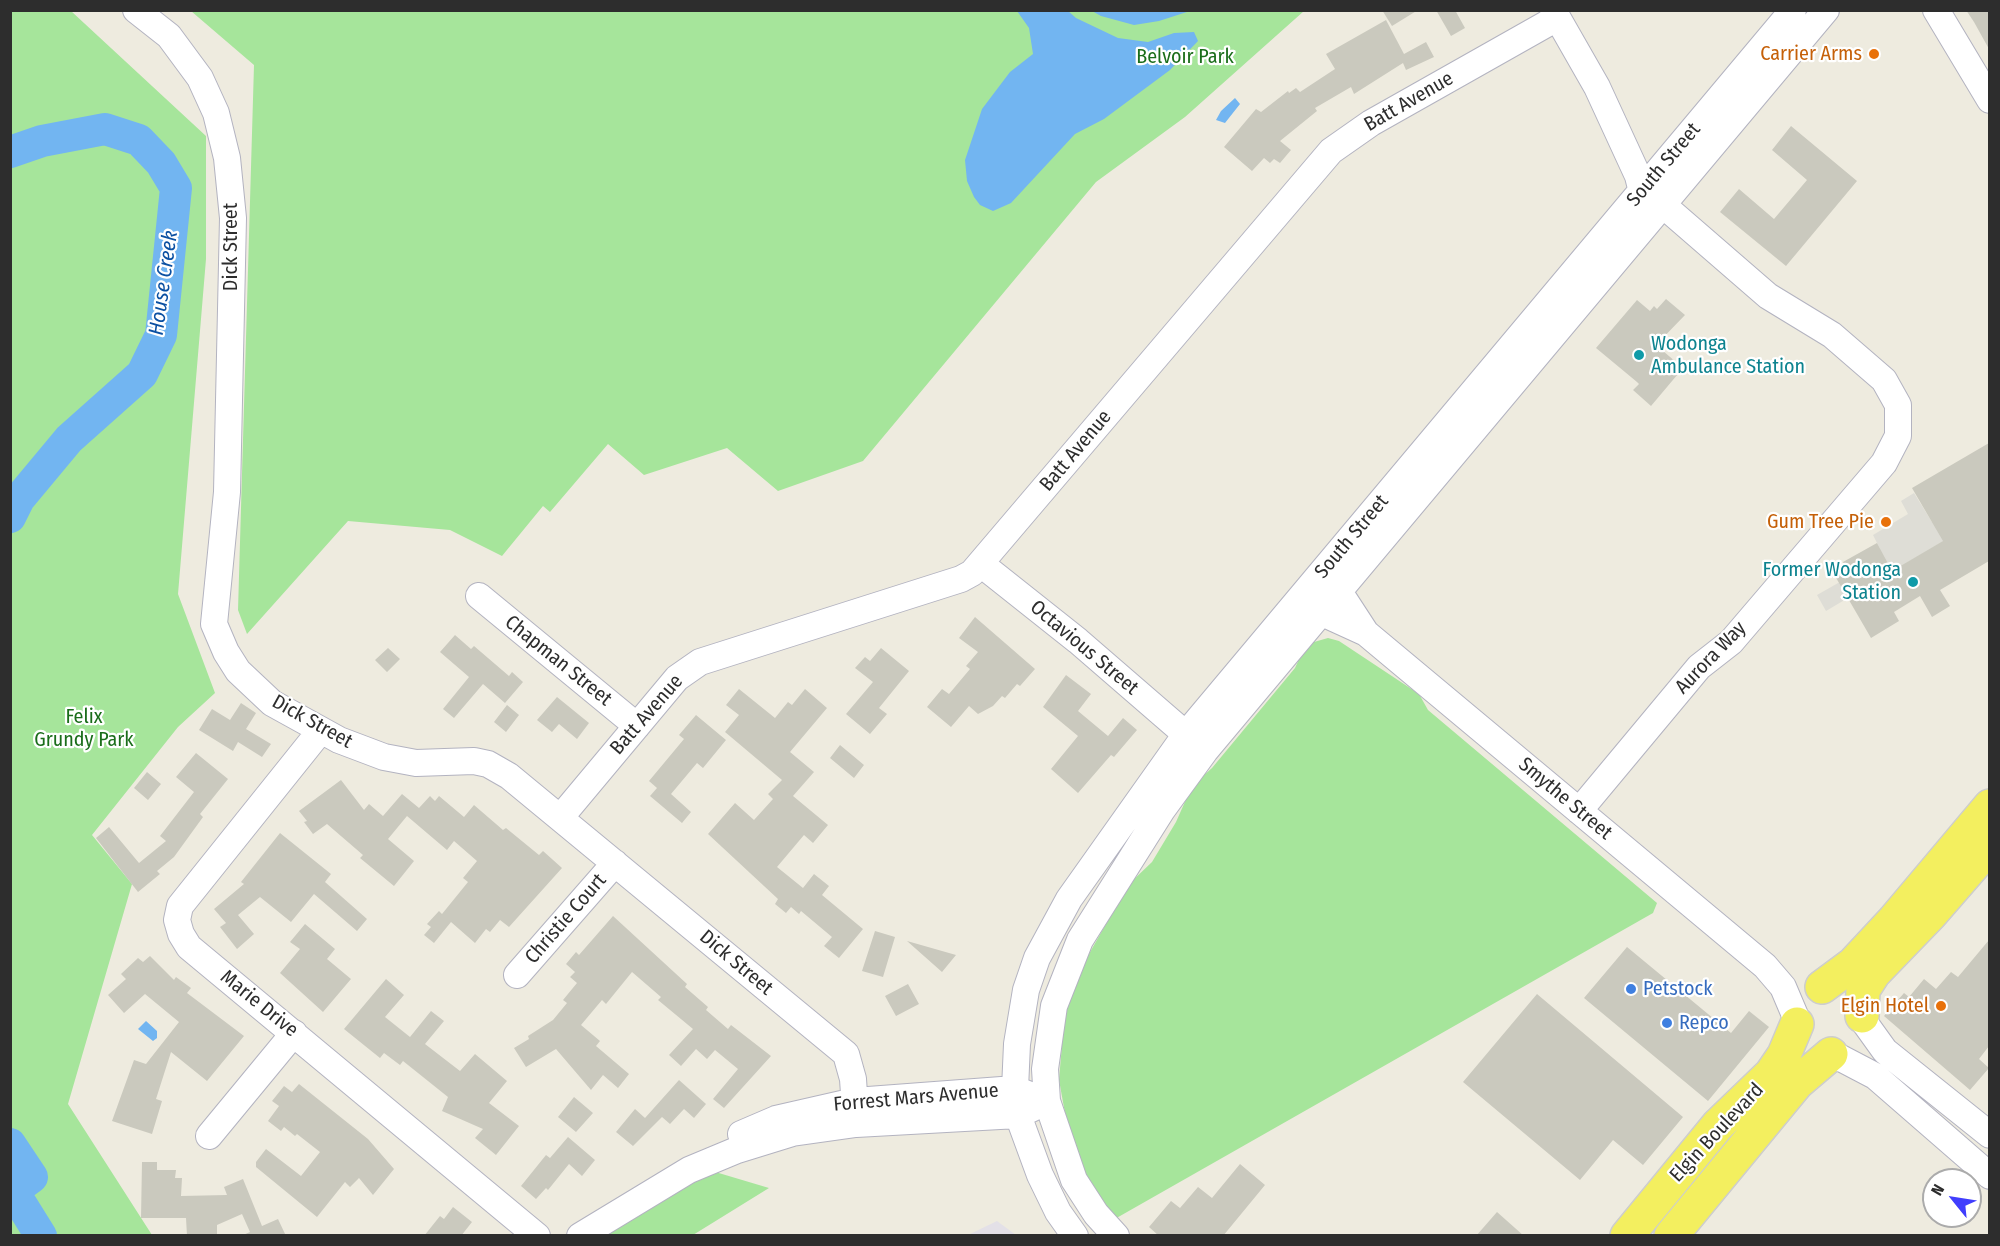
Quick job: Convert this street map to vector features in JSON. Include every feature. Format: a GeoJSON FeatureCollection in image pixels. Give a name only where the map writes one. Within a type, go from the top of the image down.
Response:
{"type":"FeatureCollection","features":[{"type":"Feature","properties":{"kind":"main road"},"geometry":{"type":"LineString","coordinates":[[1989,806],[1894,920],[1853,964],[1805,998],[1797,1022],[1801,1037],[1808,1044],[1832,1054],[1854,1041],[1861,1028],[1863,990],[1874,973],[1931,914],[1989,846]]}},
{"type":"Feature","properties":{"kind":"main road"},"geometry":{"type":"LineString","coordinates":[[1821,988],[1832,987],[1849,995],[1862,1017]]}},
{"type":"Feature","properties":{"kind":"main road","name":"Elgin Boulevard"},"geometry":{"type":"LineString","coordinates":[[1627,1236],[1718,1125],[1771,1074],[1784,1054],[1797,1022]]}},
{"type":"Feature","properties":{"kind":"main road","name":"Elgin Boulevard"},"geometry":{"type":"LineString","coordinates":[[1671,1236],[1797,1083],[1832,1054]]}},
{"type":"Feature","properties":{"kind":"street","name":"Dick Street"},"geometry":{"type":"LineString","coordinates":[[135,10],[169,36],[200,78],[216,113],[227,158],[233,218],[227,492],[214,624],[217,636],[238,671],[272,703],[321,730],[384,757],[416,763],[474,761],[488,764],[509,776],[846,1054],[852,1071],[855,1112]]}},
{"type":"Feature","properties":{"kind":"street","name":"South Street"},"geometry":{"type":"LineString","coordinates":[[1115,1235],[1096,1214],[1074,1180],[1047,1101],[1048,1036],[1063,978],[1080,940],[1196,743],[1338,590],[1571,295],[1642,192],[1793,10]]}},
{"type":"Feature","properties":{"kind":"street","name":"South Street"},"geometry":{"type":"LineString","coordinates":[[1075,1236],[1047,1193],[1018,1115],[1015,1089],[1026,990],[1037,958],[1069,899],[1196,743],[1310,586],[1571,295],[1664,205],[1826,10]]}},
{"type":"Feature","properties":{"kind":"street"},"geometry":{"type":"LineString","coordinates":[[1936,10],[1989,100]]}},
{"type":"Feature","properties":{"kind":"street"},"geometry":{"type":"LineString","coordinates":[[1555,14],[1596,87],[1638,176],[1642,192]]}},
{"type":"Feature","properties":{"kind":"street","name":"Batt Avenue"},"geometry":{"type":"LineString","coordinates":[[560,818],[677,678],[700,663],[961,579],[981,564],[1325,156],[1371,123],[1555,14]]}},
{"type":"Feature","properties":{"kind":"street"},"geometry":{"type":"LineString","coordinates":[[1751,60],[1770,77]]}},
{"type":"Feature","properties":{"kind":"street"},"geometry":{"type":"LineString","coordinates":[[1596,87],[1642,148],[1656,156],[1671,157]]}},
{"type":"Feature","properties":{"kind":"street","name":"Aurora Way"},"geometry":{"type":"LineString","coordinates":[[1579,811],[1699,667],[1731,642],[1884,463],[1898,436],[1898,405],[1884,380],[1832,335],[1768,296],[1664,205]]}},
{"type":"Feature","properties":{"kind":"street","name":"Octavious Street"},"geometry":{"type":"LineString","coordinates":[[981,564],[1078,641],[1196,743]]}},
{"type":"Feature","properties":{"kind":"street"},"geometry":{"type":"LineString","coordinates":[[1320,612],[1310,586],[1338,590]]}},
{"type":"Feature","properties":{"kind":"street","name":"Smythe Street"},"geometry":{"type":"LineString","coordinates":[[1338,590],[1366,633]]}},
{"type":"Feature","properties":{"kind":"street","name":"Chapman Street"},"geometry":{"type":"LineString","coordinates":[[479,596],[637,726]]}},
{"type":"Feature","properties":{"kind":"street","name":"Smythe Street"},"geometry":{"type":"LineString","coordinates":[[1320,612],[1366,633],[1765,966],[1789,980],[1821,988]]}},
{"type":"Feature","properties":{"kind":"street","name":"Marie Drive"},"geometry":{"type":"LineString","coordinates":[[321,730],[190,892],[177,914],[178,927],[189,947],[537,1236]]}},
{"type":"Feature","properties":{"kind":"street","name":"Christie Court"},"geometry":{"type":"LineString","coordinates":[[517,975],[615,863]]}},
{"type":"Feature","properties":{"kind":"street","name":"Smythe Street"},"geometry":{"type":"LineString","coordinates":[[1765,966],[1782,987],[1797,1022]]}},
{"type":"Feature","properties":{"kind":"street"},"geometry":{"type":"LineString","coordinates":[[1862,1017],[1885,1051],[1980,1128],[1951,1145]]}},
{"type":"Feature","properties":{"kind":"street"},"geometry":{"type":"LineString","coordinates":[[208,1136],[294,1033]]}},
{"type":"Feature","properties":{"kind":"street"},"geometry":{"type":"LineString","coordinates":[[1832,1054],[1875,1076],[1989,1176]]}},
{"type":"Feature","properties":{"kind":"street"},"geometry":{"type":"LineString","coordinates":[[1015,1089],[1047,1101]]}},
{"type":"Feature","properties":{"kind":"street","name":"Forrest Mars Avenue"},"geometry":{"type":"LineString","coordinates":[[580,1236],[689,1170],[737,1150],[855,1112],[1015,1089]]}},
{"type":"Feature","properties":{"kind":"street"},"geometry":{"type":"LineString","coordinates":[[1018,1115],[1047,1101]]}},
{"type":"Feature","properties":{"kind":"street","name":"Forrest Mars Avenue"},"geometry":{"type":"LineString","coordinates":[[855,1112],[1018,1115]]}},
{"type":"Feature","properties":{"kind":"shaded area"},"geometry":{"type":"Polygon","coordinates":[[[1989,489],[1989,514],[1826,611],[1817,595],[1868,566],[1880,549],[1873,535],[1908,514],[1901,501],[1914,493],[1932,522],[1989,489]]]}},
{"type":"Feature","properties":{"kind":"shaded area"},"geometry":{"type":"Polygon","coordinates":[[[997,1221],[1016,1235],[968,1235],[997,1221]]]}},
{"type":"Feature","properties":{"kind":"green space","name":"Felix Grundy Park"},"geometry":{"type":"Polygon","coordinates":[[[10,11],[71,11],[206,136],[206,259],[178,594],[215,693],[178,727],[92,835],[132,884],[68,1104],[152,1235],[11,1235],[10,11]]]}},
{"type":"Feature","properties":{"kind":"green space","name":"Belvoir Park"},"geometry":{"type":"Polygon","coordinates":[[[191,11],[1304,11],[1185,117],[1096,182],[863,461],[778,491],[727,448],[644,475],[608,444],[550,512],[543,506],[502,556],[450,530],[348,521],[247,634],[238,610],[254,65],[191,11]]]}},
{"type":"Feature","properties":{"kind":"green space"},"geometry":{"type":"Polygon","coordinates":[[[1328,638],[1339,641],[1419,694],[1428,710],[1657,903],[1653,913],[1113,1220],[1087,1177],[1067,1124],[1059,1080],[1065,1009],[1085,961],[1128,885],[1152,862],[1176,822],[1192,786],[1212,768],[1295,668],[1302,653],[1314,642],[1328,638]]]}},
{"type":"Feature","properties":{"kind":"green space"},"geometry":{"type":"Polygon","coordinates":[[[712,1171],[769,1188],[693,1235],[601,1236],[712,1171]]]}},
{"type":"Feature","properties":{"kind":"water"},"geometry":{"type":"Polygon","coordinates":[[[1017,11],[1068,11],[1076,18],[1118,38],[1148,42],[1174,33],[1194,32],[1198,41],[1170,70],[1104,119],[1075,134],[1011,203],[993,211],[980,205],[974,197],[967,181],[965,160],[982,109],[1010,72],[1033,54],[1029,28],[1017,11]]]}},
{"type":"Feature","properties":{"kind":"water"},"geometry":{"type":"Polygon","coordinates":[[[1092,11],[1190,11],[1159,21],[1134,25],[1101,16],[1092,11]]]}},
{"type":"Feature","properties":{"kind":"water"},"geometry":{"type":"Polygon","coordinates":[[[1235,98],[1240,104],[1225,123],[1216,120],[1221,111],[1235,98]]]}},
{"type":"Feature","properties":{"kind":"water"},"geometry":{"type":"Polygon","coordinates":[[[146,1021],[157,1031],[157,1038],[153,1041],[138,1029],[146,1021]]]}},
{"type":"Feature","properties":{"kind":"building"},"geometry":{"type":"Polygon","coordinates":[[[1382,10],[1418,10],[1392,26],[1382,10]]]}},
{"type":"Feature","properties":{"kind":"building"},"geometry":{"type":"Polygon","coordinates":[[[1436,10],[1455,10],[1465,28],[1451,36],[1436,10]]]}},
{"type":"Feature","properties":{"kind":"building"},"geometry":{"type":"Polygon","coordinates":[[[1966,10],[1989,10],[1989,49],[1974,22],[1966,10]]]}},
{"type":"Feature","properties":{"kind":"building"},"geometry":{"type":"Polygon","coordinates":[[[1386,20],[1404,54],[1426,42],[1434,57],[1406,70],[1403,63],[1354,94],[1351,87],[1315,108],[1317,111],[1280,141],[1291,150],[1280,163],[1274,159],[1270,163],[1264,158],[1252,171],[1224,147],[1256,109],[1261,112],[1288,91],[1289,93],[1296,88],[1300,92],[1335,69],[1326,54],[1386,20]]]}},
{"type":"Feature","properties":{"kind":"building"},"geometry":{"type":"Polygon","coordinates":[[[1791,126],[1857,181],[1786,266],[1720,212],[1739,189],[1774,219],[1807,180],[1772,150],[1791,126]]]}},
{"type":"Feature","properties":{"kind":"building","name":"Wodonga Ambulance Station"},"geometry":{"type":"Polygon","coordinates":[[[1666,299],[1685,315],[1656,345],[1683,368],[1651,406],[1633,390],[1639,384],[1596,348],[1637,300],[1650,311],[1654,306],[1657,309],[1666,299]]]}},
{"type":"Feature","properties":{"kind":"building"},"geometry":{"type":"Polygon","coordinates":[[[1989,443],[1989,561],[1940,590],[1950,606],[1932,617],[1920,596],[1894,612],[1899,621],[1871,638],[1835,576],[1847,569],[1843,562],[1877,543],[1892,571],[1943,541],[1912,488],[1989,443]]]}},
{"type":"Feature","properties":{"kind":"building"},"geometry":{"type":"Polygon","coordinates":[[[975,617],[1035,669],[1020,686],[1017,684],[1005,698],[1002,696],[993,706],[978,714],[969,706],[951,727],[927,707],[942,689],[949,694],[970,669],[966,666],[978,652],[959,638],[975,617]]]}},
{"type":"Feature","properties":{"kind":"building"},"geometry":{"type":"Polygon","coordinates":[[[455,635],[471,649],[474,646],[509,676],[512,672],[523,682],[505,703],[483,684],[454,718],[443,709],[469,677],[440,652],[455,635]]]}},
{"type":"Feature","properties":{"kind":"building"},"geometry":{"type":"Polygon","coordinates":[[[388,648],[400,659],[387,672],[375,660],[388,648]]]}},
{"type":"Feature","properties":{"kind":"building"},"geometry":{"type":"Polygon","coordinates":[[[881,648],[909,671],[879,708],[887,714],[870,734],[846,714],[873,682],[855,668],[865,657],[870,661],[881,648]]]}},
{"type":"Feature","properties":{"kind":"building"},"geometry":{"type":"Polygon","coordinates":[[[1066,675],[1091,694],[1078,711],[1108,736],[1123,718],[1137,730],[1114,757],[1111,755],[1078,793],[1051,769],[1078,736],[1043,707],[1066,675]]]}},
{"type":"Feature","properties":{"kind":"building"},"geometry":{"type":"Polygon","coordinates":[[[739,689],[775,718],[788,702],[792,705],[805,689],[827,708],[790,752],[814,772],[793,796],[828,825],[813,843],[804,835],[777,867],[803,888],[814,874],[829,886],[822,895],[863,929],[839,958],[824,946],[832,937],[801,911],[799,914],[791,907],[786,913],[775,904],[778,899],[708,834],[735,803],[754,820],[773,799],[768,794],[782,780],[725,732],[739,715],[726,705],[739,689]]]}},
{"type":"Feature","properties":{"kind":"building"},"geometry":{"type":"Polygon","coordinates":[[[557,697],[589,723],[577,739],[559,724],[552,732],[537,720],[557,697]]]}},
{"type":"Feature","properties":{"kind":"building"},"geometry":{"type":"Polygon","coordinates":[[[241,703],[256,713],[246,729],[271,744],[262,757],[238,742],[233,751],[199,730],[212,709],[230,720],[241,703]]]}},
{"type":"Feature","properties":{"kind":"building"},"geometry":{"type":"Polygon","coordinates":[[[507,705],[519,715],[506,732],[494,722],[507,705]]]}},
{"type":"Feature","properties":{"kind":"building"},"geometry":{"type":"Polygon","coordinates":[[[696,715],[726,740],[703,768],[697,763],[671,794],[691,812],[682,823],[650,796],[657,788],[649,781],[684,739],[679,735],[696,715]]]}},
{"type":"Feature","properties":{"kind":"building"},"geometry":{"type":"Polygon","coordinates":[[[840,745],[864,765],[854,778],[830,758],[840,745]]]}},
{"type":"Feature","properties":{"kind":"building"},"geometry":{"type":"Polygon","coordinates":[[[196,753],[228,779],[200,814],[203,817],[174,857],[157,871],[160,874],[138,892],[96,838],[109,827],[139,863],[166,841],[160,836],[194,792],[176,777],[196,753]]]}},
{"type":"Feature","properties":{"kind":"building"},"geometry":{"type":"Polygon","coordinates":[[[147,772],[161,784],[148,800],[134,788],[147,772]]]}},
{"type":"Feature","properties":{"kind":"building"},"geometry":{"type":"Polygon","coordinates":[[[341,780],[364,810],[369,804],[383,816],[402,794],[419,808],[430,796],[435,801],[439,796],[464,817],[474,805],[503,830],[506,828],[539,855],[543,851],[562,868],[509,927],[500,920],[490,932],[486,929],[475,943],[451,922],[434,943],[424,935],[431,927],[427,924],[439,911],[442,914],[468,882],[463,878],[477,861],[454,841],[447,850],[407,816],[388,839],[414,861],[394,886],[360,858],[363,855],[327,824],[313,834],[304,822],[307,821],[299,811],[341,780]]]}},
{"type":"Feature","properties":{"kind":"building"},"geometry":{"type":"Polygon","coordinates":[[[280,833],[331,874],[325,882],[367,919],[357,931],[314,894],[291,922],[260,897],[238,915],[254,934],[237,949],[220,927],[226,923],[214,909],[244,884],[241,882],[280,833]]]}},
{"type":"Feature","properties":{"kind":"building"},"geometry":{"type":"Polygon","coordinates":[[[613,916],[687,984],[685,987],[708,1007],[706,1010],[728,1029],[731,1025],[771,1056],[724,1108],[713,1099],[738,1069],[715,1050],[707,1059],[696,1049],[681,1066],[669,1055],[693,1029],[658,1000],[661,997],[632,972],[606,1004],[602,1000],[581,1025],[600,1041],[596,1046],[629,1074],[618,1088],[603,1075],[591,1090],[556,1049],[526,1067],[514,1048],[553,1020],[567,1003],[563,1000],[577,983],[570,977],[575,972],[566,964],[576,952],[579,955],[613,916]]]}},
{"type":"Feature","properties":{"kind":"building"},"geometry":{"type":"Polygon","coordinates":[[[305,924],[335,949],[327,959],[351,979],[323,1012],[280,973],[300,949],[290,942],[305,924]]]}},
{"type":"Feature","properties":{"kind":"building"},"geometry":{"type":"Polygon","coordinates":[[[875,931],[895,937],[883,977],[862,971],[875,931]]]}},
{"type":"Feature","properties":{"kind":"building","name":"Elgin Hotel"},"geometry":{"type":"Polygon","coordinates":[[[1989,940],[1989,1046],[1979,1059],[1989,1068],[1970,1090],[1884,1016],[1904,993],[1909,997],[1924,979],[1936,989],[1951,972],[1958,977],[1989,940]]]}},
{"type":"Feature","properties":{"kind":"building"},"geometry":{"type":"Polygon","coordinates":[[[907,941],[956,955],[942,972],[907,941]]]}},
{"type":"Feature","properties":{"kind":"building"},"geometry":{"type":"Polygon","coordinates":[[[1627,947],[1731,1033],[1749,1011],[1769,1027],[1708,1101],[1584,998],[1627,947]]]}},
{"type":"Feature","properties":{"kind":"building"},"geometry":{"type":"Polygon","coordinates":[[[150,956],[174,980],[176,977],[191,988],[187,993],[244,1036],[207,1081],[171,1052],[156,1099],[162,1101],[152,1134],[112,1121],[134,1060],[146,1064],[179,1022],[145,994],[124,1013],[108,995],[126,979],[121,974],[138,958],[143,962],[150,956]]]}},
{"type":"Feature","properties":{"kind":"building"},"geometry":{"type":"Polygon","coordinates":[[[386,979],[404,995],[385,1017],[410,1037],[431,1011],[444,1021],[425,1044],[460,1071],[475,1054],[507,1081],[489,1103],[519,1126],[496,1155],[475,1138],[483,1129],[442,1111],[448,1097],[403,1061],[400,1065],[384,1053],[380,1058],[344,1029],[386,979]]]}},
{"type":"Feature","properties":{"kind":"building"},"geometry":{"type":"Polygon","coordinates":[[[908,984],[919,1004],[896,1016],[885,996],[908,984]]]}},
{"type":"Feature","properties":{"kind":"building"},"geometry":{"type":"Polygon","coordinates":[[[1537,994],[1683,1117],[1643,1165],[1613,1140],[1580,1180],[1463,1082],[1537,994]]]}},
{"type":"Feature","properties":{"kind":"building"},"geometry":{"type":"Polygon","coordinates":[[[679,1080],[706,1104],[694,1118],[684,1109],[670,1124],[662,1117],[633,1146],[616,1132],[635,1109],[645,1118],[679,1080]]]}},
{"type":"Feature","properties":{"kind":"building"},"geometry":{"type":"Polygon","coordinates":[[[299,1084],[368,1139],[394,1169],[373,1195],[359,1178],[350,1187],[345,1182],[317,1217],[256,1167],[256,1162],[266,1149],[301,1176],[320,1152],[297,1134],[295,1136],[284,1127],[281,1131],[268,1121],[279,1106],[272,1101],[284,1086],[292,1092],[299,1084]]]}},
{"type":"Feature","properties":{"kind":"building"},"geometry":{"type":"Polygon","coordinates":[[[574,1097],[593,1113],[576,1132],[558,1117],[574,1097]]]}},
{"type":"Feature","properties":{"kind":"building"},"geometry":{"type":"Polygon","coordinates":[[[568,1137],[595,1160],[582,1176],[569,1164],[548,1190],[546,1188],[536,1199],[521,1186],[546,1155],[550,1158],[568,1137]]]}},
{"type":"Feature","properties":{"kind":"building"},"geometry":{"type":"Polygon","coordinates":[[[142,1162],[157,1162],[157,1170],[176,1170],[175,1178],[182,1178],[181,1196],[227,1195],[224,1187],[243,1179],[262,1226],[278,1219],[286,1236],[241,1236],[250,1232],[242,1214],[217,1225],[217,1236],[187,1236],[186,1218],[141,1218],[142,1162]]]}},
{"type":"Feature","properties":{"kind":"building"},"geometry":{"type":"Polygon","coordinates":[[[1240,1164],[1265,1185],[1223,1236],[1159,1236],[1149,1227],[1171,1201],[1180,1208],[1198,1187],[1212,1198],[1240,1164]]]}},
{"type":"Feature","properties":{"kind":"building"},"geometry":{"type":"Polygon","coordinates":[[[453,1207],[472,1222],[461,1236],[424,1236],[440,1216],[444,1219],[453,1207]]]}},
{"type":"Feature","properties":{"kind":"building"},"geometry":{"type":"Polygon","coordinates":[[[1497,1212],[1524,1236],[1476,1236],[1497,1212]]]}},
{"type":"Feature","properties":{"kind":"waterway","name":"House Creek"},"geometry":{"type":"LineString","coordinates":[[10,152],[42,141],[105,129],[139,140],[161,163],[176,188],[161,335],[142,374],[69,439],[19,499],[10,517]]}},
{"type":"Feature","properties":{"kind":"waterway","name":"House Creek"},"geometry":{"type":"LineString","coordinates":[[10,1144],[32,1177],[13,1191],[41,1236]]}},
{"type":"Feature","properties":{"kind":"place","name":"Carrier Arms"},"geometry":{"type":"Point","coordinates":[1874,54]}},
{"type":"Feature","properties":{"kind":"place","name":"Wodonga Ambulance Station"},"geometry":{"type":"Point","coordinates":[1639,355]}},
{"type":"Feature","properties":{"kind":"place","name":"Gum Tree Pie"},"geometry":{"type":"Point","coordinates":[1886,522]}},
{"type":"Feature","properties":{"kind":"place","name":"Former Wodonga Station"},"geometry":{"type":"Point","coordinates":[1913,582]}},
{"type":"Feature","properties":{"kind":"place","name":"Petstock"},"geometry":{"type":"Point","coordinates":[1631,989]}},
{"type":"Feature","properties":{"kind":"place","name":"Elgin Hotel"},"geometry":{"type":"Point","coordinates":[1941,1006]}},
{"type":"Feature","properties":{"kind":"place","name":"Repco"},"geometry":{"type":"Point","coordinates":[1667,1023]}}]}
